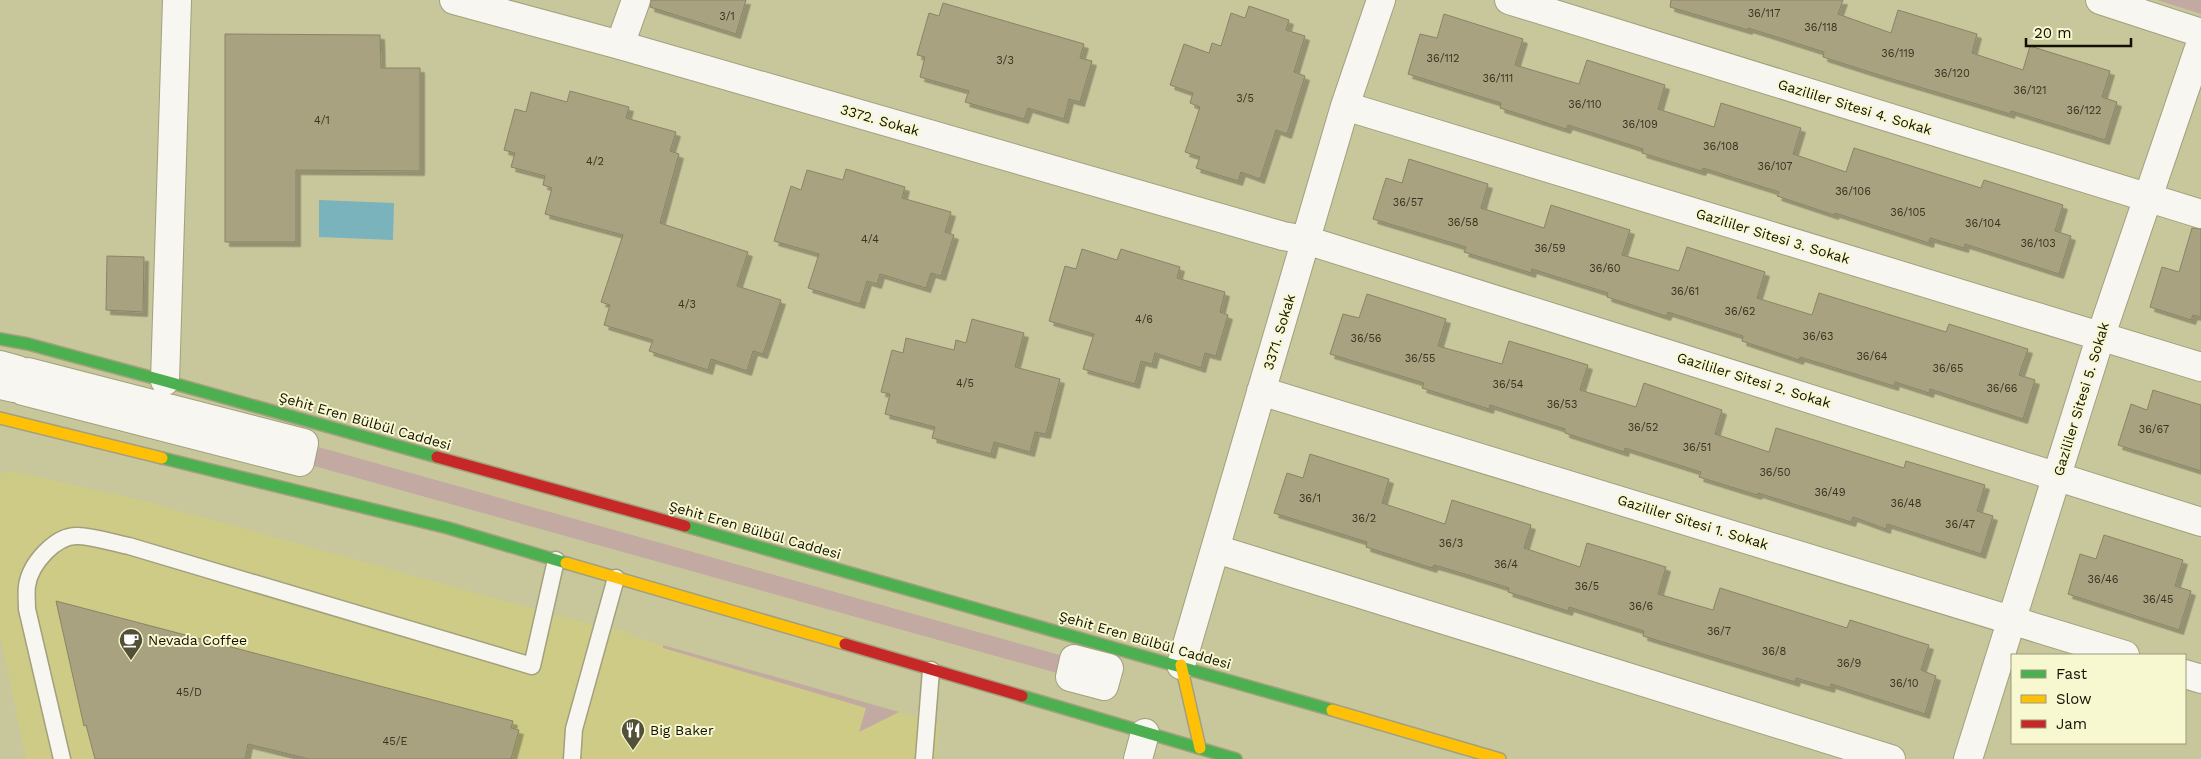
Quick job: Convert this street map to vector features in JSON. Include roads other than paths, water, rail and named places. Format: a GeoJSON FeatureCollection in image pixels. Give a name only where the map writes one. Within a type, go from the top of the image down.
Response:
{"type":"FeatureCollection","features":[{"type":"Feature","properties":{"kind":"main road","name":"Şehit Eren Bülbül Caddesi"},"geometry":{"type":"LineString","coordinates":[[0,339],[28,344],[165,381],[1182,665],[1500,759]]}},
{"type":"Feature","properties":{"kind":"main road"},"geometry":{"type":"LineString","coordinates":[[0,418],[448,528],[1236,759]]}},
{"type":"Feature","properties":{"kind":"main road"},"geometry":{"type":"LineString","coordinates":[[1182,665],[1200,748]]}},
{"type":"Feature","properties":{"kind":"street"},"geometry":{"type":"LineString","coordinates":[[165,381],[177,0]]}},
{"type":"Feature","properties":{"kind":"street","name":"3372. Sokak"},"geometry":{"type":"LineString","coordinates":[[454,0],[620,45],[1283,236],[1306,240]]}},
{"type":"Feature","properties":{"kind":"street"},"geometry":{"type":"LineString","coordinates":[[620,45],[636,0]]}},
{"type":"Feature","properties":{"kind":"street","name":"3371. Sokak"},"geometry":{"type":"LineString","coordinates":[[1182,665],[1260,391],[1345,106],[1381,0]]}},
{"type":"Feature","properties":{"kind":"street","name":"Gazililer Sitesi 4. Sokak"},"geometry":{"type":"LineString","coordinates":[[1509,0],[2201,214]]}},
{"type":"Feature","properties":{"kind":"street"},"geometry":{"type":"LineString","coordinates":[[2100,0],[2201,33]]}},
{"type":"Feature","properties":{"kind":"street","name":"Gazililer Sitesi 5. Sokak"},"geometry":{"type":"LineString","coordinates":[[1968,759],[2101,335],[2150,197],[2201,42]]}},
{"type":"Feature","properties":{"kind":"street","name":"Gazililer Sitesi 3. Sokak"},"geometry":{"type":"LineString","coordinates":[[1345,106],[2201,367]]}},
{"type":"Feature","properties":{"kind":"street","name":"Gazililer Sitesi 2. Sokak"},"geometry":{"type":"LineString","coordinates":[[1306,240],[2201,522]]}},
{"type":"Feature","properties":{"kind":"street"},"geometry":{"type":"LineString","coordinates":[[0,365],[18,370],[14,388],[0,385]]}},
{"type":"Feature","properties":{"kind":"street"},"geometry":{"type":"LineString","coordinates":[[28,372],[304,443],[300,462],[23,391],[28,372]]}},
{"type":"Feature","properties":{"kind":"street","name":"Gazililer Sitesi 1. Sokak"},"geometry":{"type":"LineString","coordinates":[[1260,391],[2122,654]]}},
{"type":"Feature","properties":{"kind":"street"},"geometry":{"type":"LineString","coordinates":[[1216,549],[1890,759]]}},
{"type":"Feature","properties":{"kind":"street"},"geometry":{"type":"LineString","coordinates":[[2186,674],[2201,679]]}},
{"type":"Feature","properties":{"kind":"street"},"geometry":{"type":"LineString","coordinates":[[1138,759],[1145,733]]}},
{"type":"Feature","properties":{"kind":"lane"},"geometry":{"type":"LineString","coordinates":[[62,759],[27,609],[27,584],[32,572],[47,551],[61,541],[77,536],[129,546],[532,666],[556,560]]}},
{"type":"Feature","properties":{"kind":"lane"},"geometry":{"type":"LineString","coordinates":[[572,759],[574,729],[616,578]]}},
{"type":"Feature","properties":{"kind":"lane"},"geometry":{"type":"LineString","coordinates":[[924,759],[930,670]]}},
{"type":"Feature","properties":{"kind":"water"},"geometry":{"type":"Polygon","coordinates":[[[319,200],[394,203],[393,240],[319,237],[319,200]]]}},
{"type":"Feature","properties":{"kind":"place","name":"Nevada Coffee"},"geometry":{"type":"Point","coordinates":[131,661]}},
{"type":"Feature","properties":{"kind":"place","name":"Big Baker"},"geometry":{"type":"Point","coordinates":[633,751]}}]}
